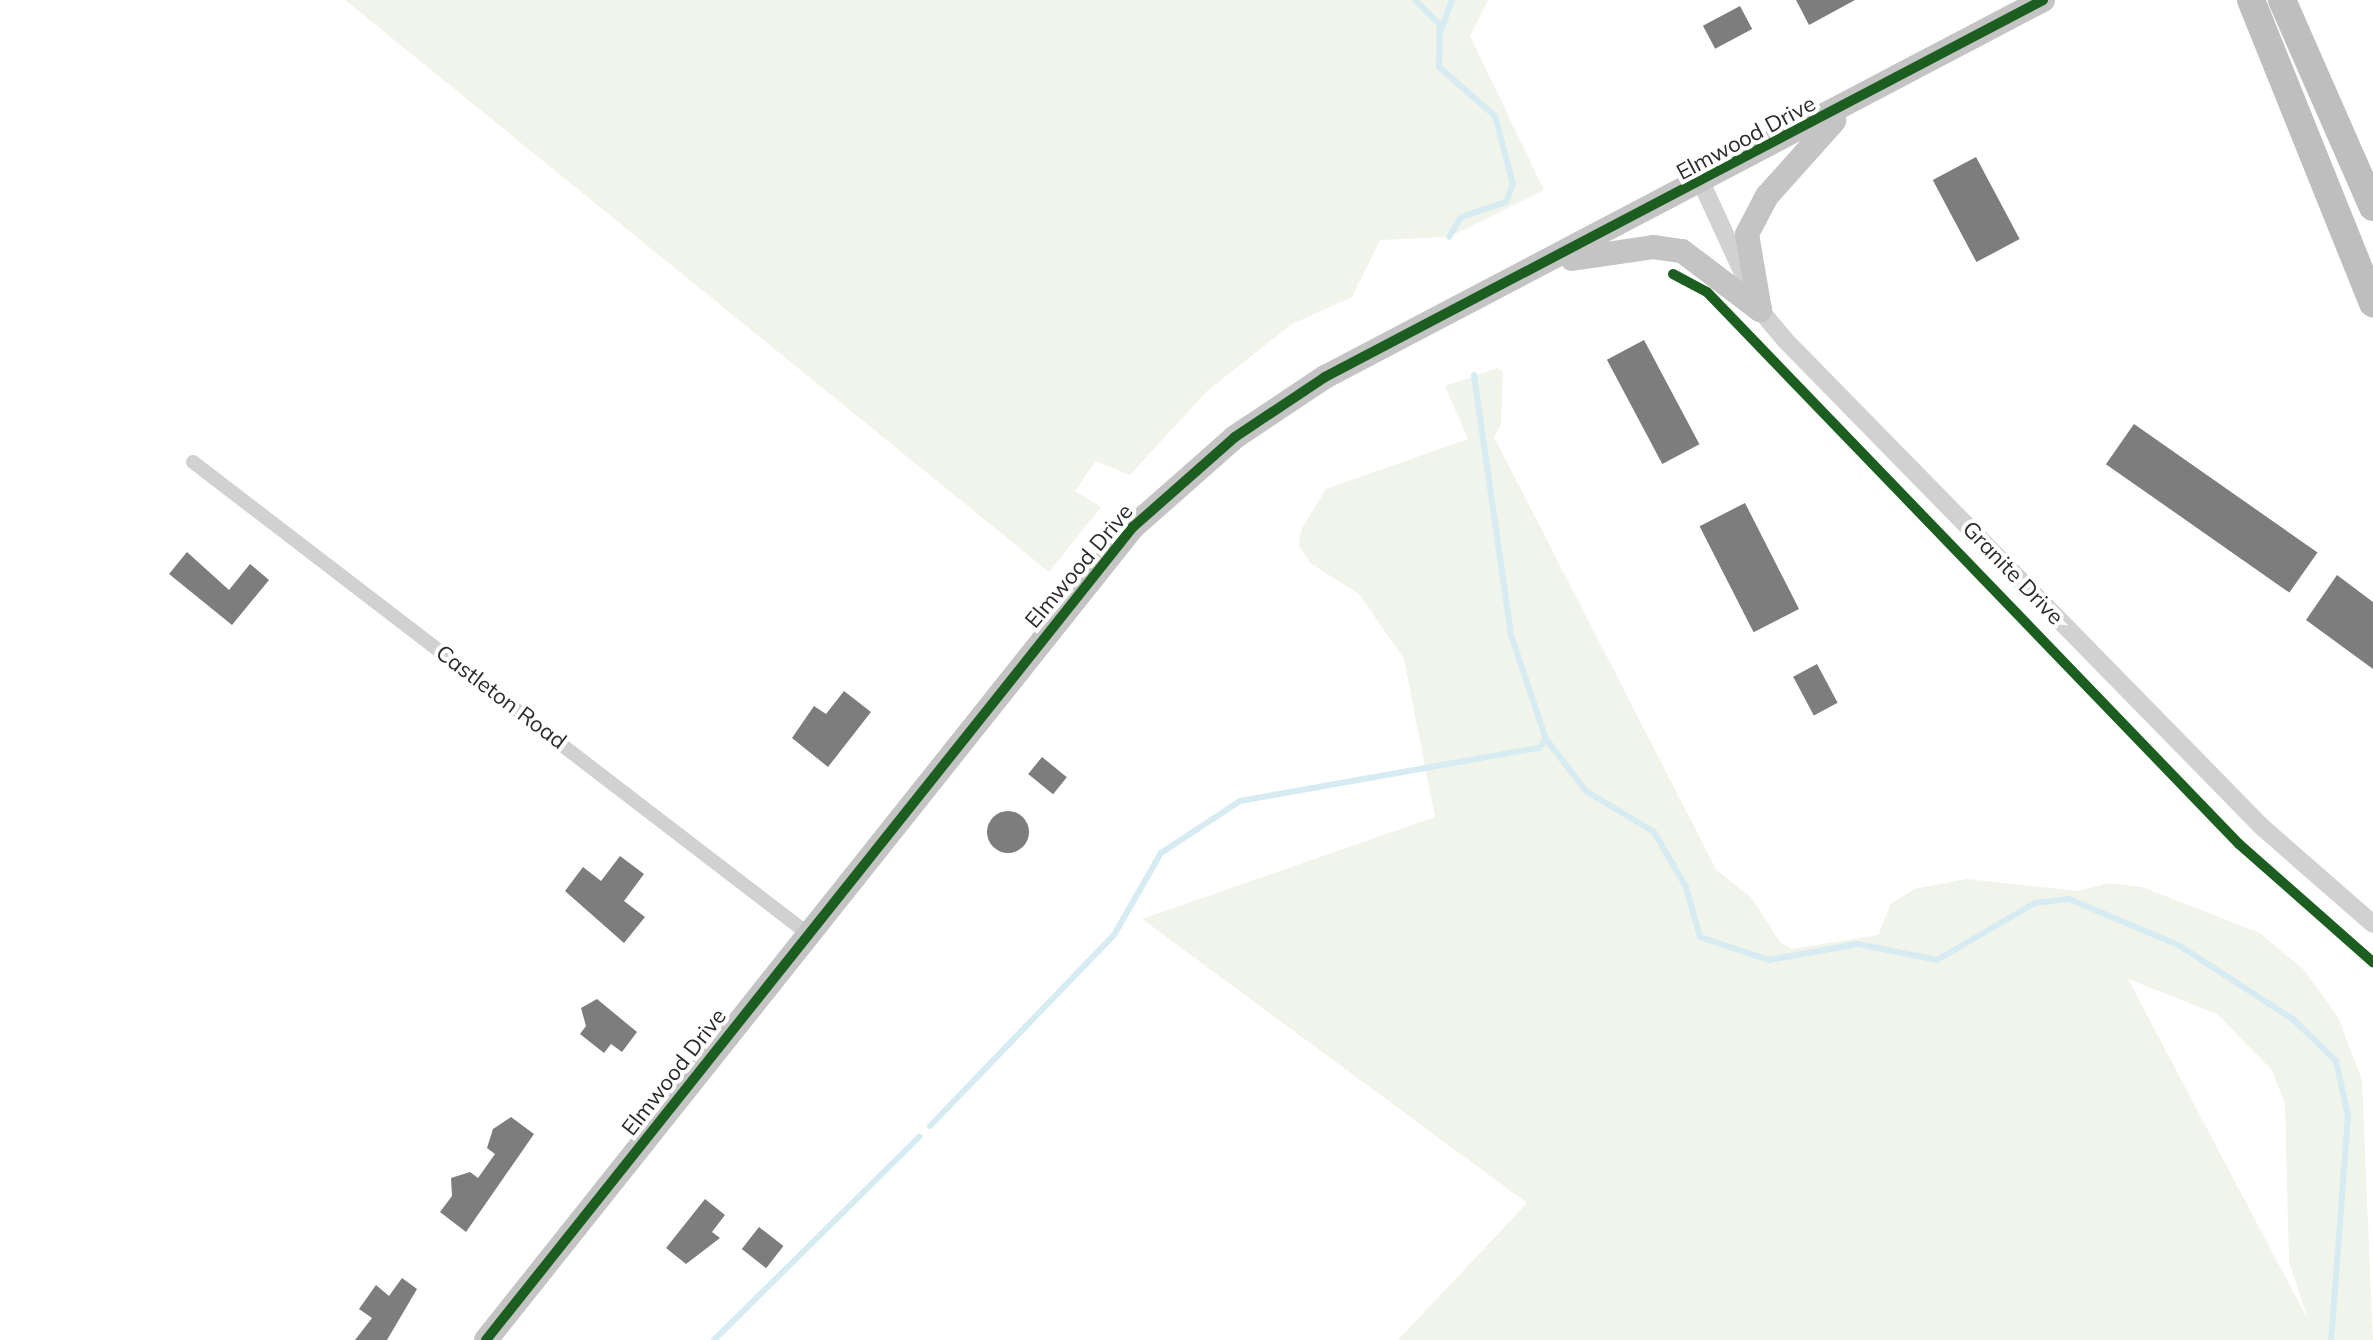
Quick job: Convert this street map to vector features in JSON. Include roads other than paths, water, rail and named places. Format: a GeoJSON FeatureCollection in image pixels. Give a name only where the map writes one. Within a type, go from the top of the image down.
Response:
{"type":"FeatureCollection","features":[{"type":"Feature","properties":{"kind":"highway"},"geometry":{"type":"LineString","coordinates":[[2251,0],[2373,303]]}},
{"type":"Feature","properties":{"kind":"highway"},"geometry":{"type":"LineString","coordinates":[[2282,0],[2373,207]]}},
{"type":"Feature","properties":{"kind":"main road","name":"Elmwood Drive"},"geometry":{"type":"LineString","coordinates":[[486,1340],[1133,527],[1235,437],[1325,377],[1555,262],[2043,0]]}},
{"type":"Feature","properties":{"kind":"main road"},"geometry":{"type":"LineString","coordinates":[[1760,310],[1745,252],[1750,225],[1782,176],[1849,106]]}},
{"type":"Feature","properties":{"kind":"main road"},"geometry":{"type":"LineString","coordinates":[[1555,262],[1653,247],[1682,251],[1760,310]]}},
{"type":"Feature","properties":{"kind":"street","name":"Granite Drive"},"geometry":{"type":"LineString","coordinates":[[1702,184],[1760,310],[2251,817],[2373,924]]}},
{"type":"Feature","properties":{"kind":"street","name":"Castleton Road"},"geometry":{"type":"LineString","coordinates":[[193,462],[807,933]]}},
{"type":"Feature","properties":{"kind":"waterway"},"geometry":{"type":"LineString","coordinates":[[1415,0],[1440,25],[1439,67],[1495,116],[1513,184],[1506,202],[1461,217],[1449,237]]}},
{"type":"Feature","properties":{"kind":"waterway"},"geometry":{"type":"LineString","coordinates":[[1441,30],[1452,0]]}},
{"type":"Feature","properties":{"kind":"waterway"},"geometry":{"type":"LineString","coordinates":[[1474,375],[1511,635],[1546,739],[1586,791],[1654,832],[1686,887],[1700,937],[1769,960],[1858,944],[1937,960],[2035,903],[2069,899],[2180,946],[2294,1020],[2336,1061],[2348,1116],[2331,1340]]}},
{"type":"Feature","properties":{"kind":"waterway"},"geometry":{"type":"LineString","coordinates":[[930,1126],[1114,935],[1161,853],[1240,801],[1539,748],[1546,739]]}},
{"type":"Feature","properties":{"kind":"waterway"},"geometry":{"type":"LineString","coordinates":[[714,1340],[919,1137]]}}]}
